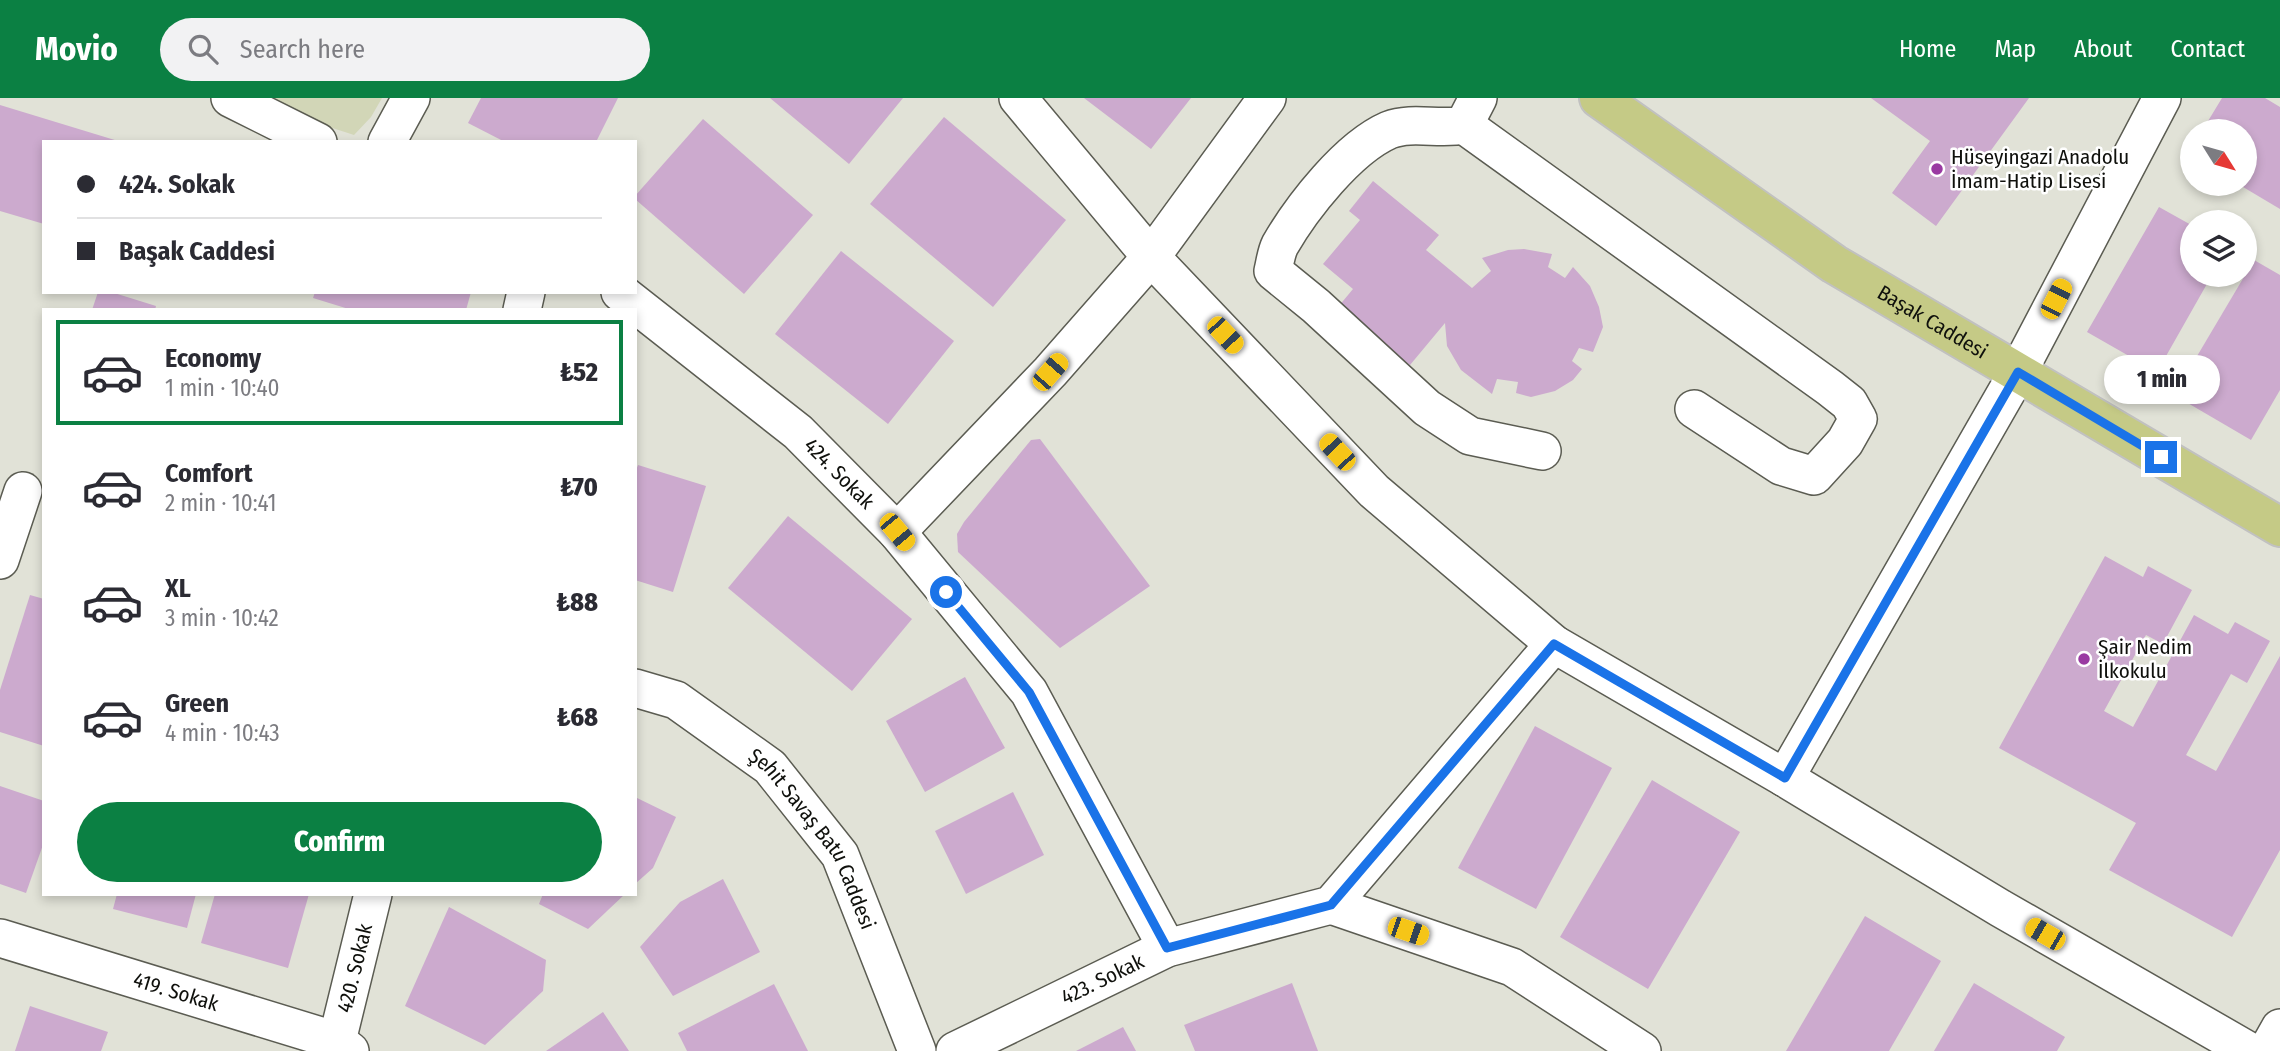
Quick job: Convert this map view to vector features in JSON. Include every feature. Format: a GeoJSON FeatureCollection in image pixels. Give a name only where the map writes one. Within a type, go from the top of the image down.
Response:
{"type":"FeatureCollection","features":[{"type":"Feature","properties":{"kind":"main road","name":"Başak Caddesi"},"geometry":{"type":"LineString","coordinates":[[1599,98],[1835,264],[2280,527]]}},
{"type":"Feature","properties":{"kind":"street"},"geometry":{"type":"LineString","coordinates":[[230,98],[314,140]]}},
{"type":"Feature","properties":{"kind":"street"},"geometry":{"type":"LineString","coordinates":[[388,140],[411,98]]}},
{"type":"Feature","properties":{"kind":"street"},"geometry":{"type":"LineString","coordinates":[[1018,98],[1151,257],[1374,491],[1554,644],[1785,778],[2000,908],[2249,1051]]}},
{"type":"Feature","properties":{"kind":"street"},"geometry":{"type":"LineString","coordinates":[[897,532],[1050,372],[1151,257],[1267,98]]}},
{"type":"Feature","properties":{"kind":"street"},"geometry":{"type":"LineString","coordinates":[[1785,778],[2018,372],[2162,98]]}},
{"type":"Feature","properties":{"kind":"street"},"geometry":{"type":"LineString","coordinates":[[1542,451],[1470,436],[1427,408],[1316,306],[1273,271],[1279,247],[1319,191],[1359,148],[1391,129],[1416,126],[1450,128],[1471,111],[1849,402],[1858,419],[1845,442],[1814,476],[1781,466],[1694,409]]}},
{"type":"Feature","properties":{"kind":"street","name":"424. Sokak"},"geometry":{"type":"LineString","coordinates":[[623,294],[798,432],[897,532],[1029,692],[1167,948]]}},
{"type":"Feature","properties":{"kind":"street"},"geometry":{"type":"LineString","coordinates":[[0,560],[22,490]]}},
{"type":"Feature","properties":{"kind":"street"},"geometry":{"type":"LineString","coordinates":[[1554,644],[1331,905],[1512,967],[1593,1037],[1642,1051]]}},
{"type":"Feature","properties":{"kind":"street","name":"Şehit Savaş Batu Caddesi"},"geometry":{"type":"LineString","coordinates":[[637,689],[676,700],[769,767],[840,855],[917,1051]]}},
{"type":"Feature","properties":{"kind":"street","name":"420. Sokak"},"geometry":{"type":"LineString","coordinates":[[343,1046],[373,896]]}},
{"type":"Feature","properties":{"kind":"street","name":"423. Sokak"},"geometry":{"type":"LineString","coordinates":[[955,1051],[1167,948],[1331,905]]}},
{"type":"Feature","properties":{"kind":"street","name":"419. Sokak"},"geometry":{"type":"LineString","coordinates":[[0,938],[343,1046]]}},
{"type":"Feature","properties":{"kind":"street"},"geometry":{"type":"LineString","coordinates":[[2267,1051],[2280,1028]]}},
{"type":"Feature","properties":{"kind":"green space"},"geometry":{"type":"Polygon","coordinates":[[[261,98],[382,98],[371,117],[354,135],[271,108],[261,98]]]}},
{"type":"Feature","properties":{"kind":"building"},"geometry":{"type":"Polygon","coordinates":[[[481,98],[618,98],[597,140],[501,140],[468,123],[481,98]]]}},
{"type":"Feature","properties":{"kind":"building"},"geometry":{"type":"Polygon","coordinates":[[[770,98],[903,98],[849,164],[770,98]]]}},
{"type":"Feature","properties":{"kind":"building"},"geometry":{"type":"Polygon","coordinates":[[[1084,98],[1191,98],[1151,149],[1084,98]]]}},
{"type":"Feature","properties":{"kind":"building"},"geometry":{"type":"Polygon","coordinates":[[[1871,98],[2029,98],[1936,226],[1892,193],[1930,141],[1871,98]]]}},
{"type":"Feature","properties":{"kind":"building"},"geometry":{"type":"Polygon","coordinates":[[[2222,98],[2265,98],[2280,107],[2280,209],[2258,196],[2258,119],[2209,119],[2222,98]]]}},
{"type":"Feature","properties":{"kind":"building"},"geometry":{"type":"Polygon","coordinates":[[[0,105],[115,140],[42,140],[42,223],[0,211],[0,105]]]}},
{"type":"Feature","properties":{"kind":"building"},"geometry":{"type":"Polygon","coordinates":[[[944,117],[1066,220],[993,307],[870,204],[944,117]]]}},
{"type":"Feature","properties":{"kind":"building"},"geometry":{"type":"Polygon","coordinates":[[[703,119],[813,215],[744,294],[637,201],[637,194],[703,119]]]}},
{"type":"Feature","properties":{"kind":"building"},"geometry":{"type":"Polygon","coordinates":[[[1373,181],[1439,235],[1426,250],[1472,288],[1491,271],[1482,258],[1508,250],[1524,249],[1552,254],[1548,267],[1565,278],[1573,267],[1590,286],[1599,307],[1603,327],[1593,352],[1579,348],[1572,361],[1582,369],[1573,380],[1555,391],[1531,397],[1516,393],[1518,382],[1497,379],[1492,394],[1461,370],[1447,346],[1445,323],[1410,365],[1338,307],[1353,289],[1323,264],[1360,220],[1349,211],[1373,181]]]}},
{"type":"Feature","properties":{"kind":"building"},"geometry":{"type":"Polygon","coordinates":[[[2159,207],[2180,219],[2180,287],[2205,287],[2157,372],[2087,332],[2159,207]]]}},
{"type":"Feature","properties":{"kind":"building"},"geometry":{"type":"Polygon","coordinates":[[[841,251],[954,341],[888,424],[775,334],[841,251]]]}},
{"type":"Feature","properties":{"kind":"building"},"geometry":{"type":"Polygon","coordinates":[[[2257,262],[2280,275],[2280,390],[2251,440],[2174,395],[2238,287],[2257,287],[2257,262]]]}},
{"type":"Feature","properties":{"kind":"building"},"geometry":{"type":"Polygon","coordinates":[[[97,294],[117,294],[156,306],[156,308],[93,308],[97,294]]]}},
{"type":"Feature","properties":{"kind":"building"},"geometry":{"type":"Polygon","coordinates":[[[314,294],[470,294],[467,308],[346,308],[313,298],[314,294]]]}},
{"type":"Feature","properties":{"kind":"building"},"geometry":{"type":"Polygon","coordinates":[[[1040,439],[1150,586],[1060,648],[958,552],[957,534],[964,522],[1031,440],[1040,439]]]}},
{"type":"Feature","properties":{"kind":"building"},"geometry":{"type":"Polygon","coordinates":[[[638,465],[706,486],[673,592],[637,581],[638,465]]]}},
{"type":"Feature","properties":{"kind":"building"},"geometry":{"type":"Polygon","coordinates":[[[788,516],[912,619],[852,691],[728,588],[788,516]]]}},
{"type":"Feature","properties":{"kind":"building"},"geometry":{"type":"Polygon","coordinates":[[[2105,556],[2143,577],[2148,566],[2192,590],[2163,644],[2146,635],[2104,711],[2133,727],[2194,615],[2228,634],[2235,622],[2270,641],[2247,683],[2231,674],[2186,755],[2216,771],[2280,656],[2280,850],[2232,937],[2109,870],[2136,823],[1999,748],[2105,556]]]}},
{"type":"Feature","properties":{"kind":"building"},"geometry":{"type":"Polygon","coordinates":[[[30,595],[42,598],[42,745],[0,732],[0,690],[30,595]]]}},
{"type":"Feature","properties":{"kind":"building"},"geometry":{"type":"Polygon","coordinates":[[[965,677],[1005,748],[925,792],[886,721],[965,677]]]}},
{"type":"Feature","properties":{"kind":"building"},"geometry":{"type":"Polygon","coordinates":[[[1535,726],[1612,768],[1536,909],[1458,868],[1535,726]]]}},
{"type":"Feature","properties":{"kind":"building"},"geometry":{"type":"Polygon","coordinates":[[[1652,780],[1740,832],[1648,989],[1560,937],[1652,780]]]}},
{"type":"Feature","properties":{"kind":"building"},"geometry":{"type":"Polygon","coordinates":[[[0,786],[42,800],[42,848],[26,893],[0,884],[0,786]]]}},
{"type":"Feature","properties":{"kind":"building"},"geometry":{"type":"Polygon","coordinates":[[[1013,792],[1044,855],[966,894],[935,831],[1013,792]]]}},
{"type":"Feature","properties":{"kind":"building"},"geometry":{"type":"Polygon","coordinates":[[[637,798],[676,817],[653,868],[637,882],[637,798]]]}},
{"type":"Feature","properties":{"kind":"building"},"geometry":{"type":"Polygon","coordinates":[[[723,879],[760,952],[673,996],[640,947],[680,902],[723,879]]]}},
{"type":"Feature","properties":{"kind":"building"},"geometry":{"type":"Polygon","coordinates":[[[116,896],[195,896],[187,928],[113,909],[116,896]]]}},
{"type":"Feature","properties":{"kind":"building"},"geometry":{"type":"Polygon","coordinates":[[[214,896],[308,896],[288,968],[201,943],[214,896]]]}},
{"type":"Feature","properties":{"kind":"building"},"geometry":{"type":"Polygon","coordinates":[[[542,896],[623,896],[588,929],[539,904],[542,896]]]}},
{"type":"Feature","properties":{"kind":"building"},"geometry":{"type":"Polygon","coordinates":[[[449,907],[546,960],[543,991],[485,1045],[405,1006],[449,907]]]}},
{"type":"Feature","properties":{"kind":"building"},"geometry":{"type":"Polygon","coordinates":[[[1865,916],[1941,961],[1889,1051],[1786,1051],[1865,916]]]}},
{"type":"Feature","properties":{"kind":"building"},"geometry":{"type":"Polygon","coordinates":[[[1292,983],[1318,1051],[1195,1051],[1184,1025],[1292,983]]]}},
{"type":"Feature","properties":{"kind":"building"},"geometry":{"type":"Polygon","coordinates":[[[1974,983],[2065,1037],[2057,1051],[1934,1051],[1974,983]]]}},
{"type":"Feature","properties":{"kind":"building"},"geometry":{"type":"Polygon","coordinates":[[[774,984],[808,1051],[687,1051],[678,1033],[774,984]]]}},
{"type":"Feature","properties":{"kind":"building"},"geometry":{"type":"Polygon","coordinates":[[[30,1006],[108,1032],[101,1051],[15,1051],[30,1006]]]}},
{"type":"Feature","properties":{"kind":"building"},"geometry":{"type":"Polygon","coordinates":[[[603,1012],[629,1051],[546,1051],[603,1012]]]}},
{"type":"Feature","properties":{"kind":"building"},"geometry":{"type":"Polygon","coordinates":[[[1123,1027],[1136,1051],[1076,1051],[1123,1027]]]}},
{"type":"Feature","properties":{"kind":"place","name":"Hüseyingazi Anadolu İmam-Hatip Lisesi"},"geometry":{"type":"Point","coordinates":[1937,169]}},
{"type":"Feature","properties":{"kind":"place","name":"Şair Nedim İlkokulu"},"geometry":{"type":"Point","coordinates":[2084,659]}},
{"type":"Feature","properties":{"kind":"route"},"geometry":{"type":"LineString","coordinates":[[946,592],[1029,692],[1167,948],[1331,905],[1554,644],[1785,778],[2018,372],[2161,457]]}}]}
